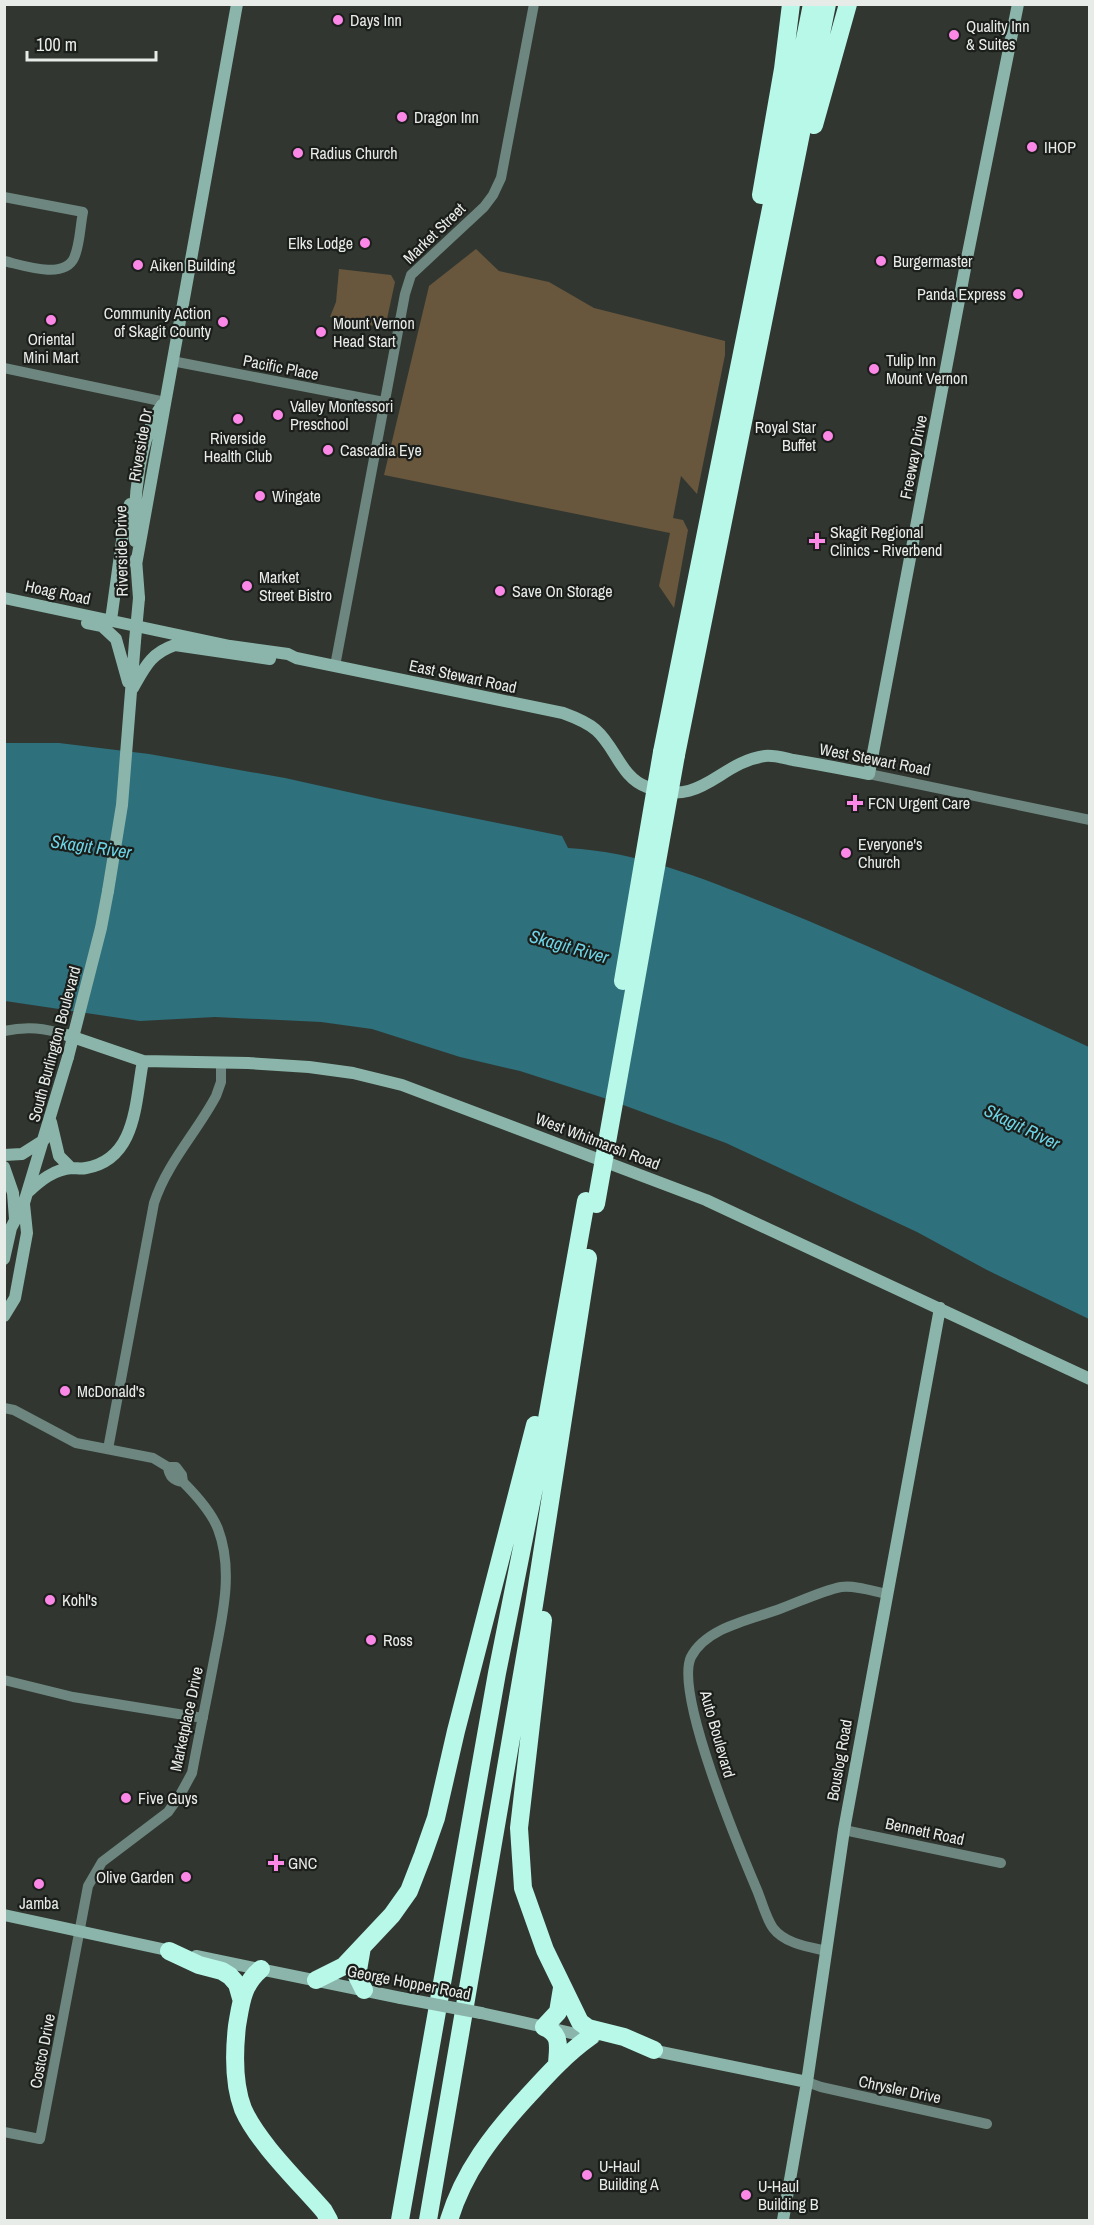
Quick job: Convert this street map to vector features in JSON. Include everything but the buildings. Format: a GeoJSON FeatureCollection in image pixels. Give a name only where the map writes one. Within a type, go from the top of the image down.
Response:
{"type":"FeatureCollection","features":[{"type":"Feature","properties":{"kind":"highway"},"geometry":{"type":"LineString","coordinates":[[728,427],[735,349],[783,69],[791,4]]}},
{"type":"Feature","properties":{"kind":"highway"},"geometry":{"type":"LineString","coordinates":[[400,2220],[497,1673],[562,1334],[591,1203],[728,427],[812,4]]}},
{"type":"Feature","properties":{"kind":"highway"},"geometry":{"type":"LineString","coordinates":[[669,754],[771,280],[826,4]]}},
{"type":"Feature","properties":{"kind":"highway"},"geometry":{"type":"LineString","coordinates":[[771,280],[848,4]]}},
{"type":"Feature","properties":{"kind":"highway"},"geometry":{"type":"LineString","coordinates":[[591,1203],[586,1269],[564,1462],[535,1680],[519,1828],[524,1888],[545,1950],[575,2015],[583,2025],[597,2031],[624,2037],[654,2050]]}},
{"type":"Feature","properties":{"kind":"highway"},"geometry":{"type":"LineString","coordinates":[[428,2220],[530,1628],[586,1269]]}},
{"type":"Feature","properties":{"kind":"highway"},"geometry":{"type":"LineString","coordinates":[[316,1980],[344,1966],[392,1915],[409,1892],[436,1818],[498,1564],[539,1409],[562,1334]]}},
{"type":"Feature","properties":{"kind":"highway"},"geometry":{"type":"LineString","coordinates":[[362,1947],[357,1976],[364,1990]]}},
{"type":"Feature","properties":{"kind":"highway"},"geometry":{"type":"LineString","coordinates":[[169,1951],[200,1965],[222,1971],[237,1984],[241,1998]]}},
{"type":"Feature","properties":{"kind":"highway"},"geometry":{"type":"LineString","coordinates":[[261,1969],[251,1977],[241,1998],[235,2072],[243,2109],[268,2146],[324,2211],[329,2220]]}},
{"type":"Feature","properties":{"kind":"highway"},"geometry":{"type":"LineString","coordinates":[[557,2064],[558,2040],[552,2030],[544,2027],[558,2012],[562,1989]]}},
{"type":"Feature","properties":{"kind":"highway"},"geometry":{"type":"LineString","coordinates":[[449,2220],[463,2187],[496,2131],[557,2064],[590,2037]]}},
{"type":"Feature","properties":{"kind":"street","name":"Riverside Drive"},"geometry":{"type":"LineString","coordinates":[[108,891],[122,805],[139,598],[134,516],[139,471],[152,418],[165,402],[237,4]]}},
{"type":"Feature","properties":{"kind":"street","name":"Market Street"},"geometry":{"type":"LineString","coordinates":[[334,666],[405,294],[411,275],[484,207],[501,178],[534,4]]}},
{"type":"Feature","properties":{"kind":"street","name":"Freeway Drive"},"geometry":{"type":"LineString","coordinates":[[869,774],[1018,4]]}},
{"type":"Feature","properties":{"kind":"street"},"geometry":{"type":"LineString","coordinates":[[4,197],[83,212],[73,261],[67,267],[48,270],[4,261]]}},
{"type":"Feature","properties":{"kind":"street","name":"Pacific Place"},"geometry":{"type":"LineString","coordinates":[[172,361],[384,402]]}},
{"type":"Feature","properties":{"kind":"street"},"geometry":{"type":"LineString","coordinates":[[4,368],[165,402]]}},
{"type":"Feature","properties":{"kind":"street","name":"Riverside Dr"},"geometry":{"type":"LineString","coordinates":[[136,565],[165,402]]}},
{"type":"Feature","properties":{"kind":"street"},"geometry":{"type":"LineString","coordinates":[[111,620],[125,519],[139,471]]}},
{"type":"Feature","properties":{"kind":"street"},"geometry":{"type":"LineString","coordinates":[[4,600],[25,609],[102,626],[116,639],[130,692]]}},
{"type":"Feature","properties":{"kind":"street","name":"Hoag Road"},"geometry":{"type":"LineString","coordinates":[[4,600],[140,626]]}},
{"type":"Feature","properties":{"kind":"street","name":"East Stewart Road"},"geometry":{"type":"LineString","coordinates":[[140,626],[236,649],[334,666],[563,713],[595,729],[634,780],[646,787],[662,791]]}},
{"type":"Feature","properties":{"kind":"street"},"geometry":{"type":"LineString","coordinates":[[130,692],[147,663],[162,649],[175,645],[274,660],[292,658]]}},
{"type":"Feature","properties":{"kind":"street","name":"West Stewart Road"},"geometry":{"type":"LineString","coordinates":[[662,791],[690,793],[706,786],[743,762],[767,755],[1089,820]]}},
{"type":"Feature","properties":{"kind":"street","name":"South Burlington Boulevard"},"geometry":{"type":"LineString","coordinates":[[4,1259],[11,1228],[25,1198],[68,1057],[102,928],[108,891]]}},
{"type":"Feature","properties":{"kind":"street"},"geometry":{"type":"LineString","coordinates":[[4,1031],[18,1028],[43,1028],[67,1035]]}},
{"type":"Feature","properties":{"kind":"street","name":"West Whitmarsh Road"},"geometry":{"type":"LineString","coordinates":[[67,1035],[143,1062],[258,1064],[342,1071],[402,1085],[706,1200],[1089,1379]]}},
{"type":"Feature","properties":{"kind":"street"},"geometry":{"type":"LineString","coordinates":[[25,1198],[43,1179],[71,1168],[83,1168],[102,1162],[123,1146],[131,1127],[143,1062]]}},
{"type":"Feature","properties":{"kind":"street"},"geometry":{"type":"LineString","coordinates":[[4,1408],[14,1410],[76,1443],[108,1449],[154,1203],[168,1171],[216,1096],[221,1082],[221,1063]]}},
{"type":"Feature","properties":{"kind":"street"},"geometry":{"type":"LineString","coordinates":[[50,1118],[59,1156],[71,1168]]}},
{"type":"Feature","properties":{"kind":"street"},"geometry":{"type":"LineString","coordinates":[[4,1155],[22,1154],[44,1140]]}},
{"type":"Feature","properties":{"kind":"street"},"geometry":{"type":"LineString","coordinates":[[4,1167],[13,1193],[15,1221]]}},
{"type":"Feature","properties":{"kind":"street","name":"South Burlington Boulevard"},"geometry":{"type":"LineString","coordinates":[[4,1316],[15,1298],[27,1233],[25,1198]]}},
{"type":"Feature","properties":{"kind":"street","name":"Bouslog Road"},"geometry":{"type":"LineString","coordinates":[[783,2220],[807,2082],[844,1830],[940,1308]]}},
{"type":"Feature","properties":{"kind":"street","name":"Marketplace Drive"},"geometry":{"type":"LineString","coordinates":[[80,1932],[88,1886],[98,1867],[168,1812],[192,1773],[222,1617],[226,1579],[225,1558],[218,1530],[210,1514],[183,1482],[182,1475],[176,1467],[168,1467],[153,1458],[108,1449]]}},
{"type":"Feature","properties":{"kind":"street","name":"Auto Boulevard"},"geometry":{"type":"LineString","coordinates":[[827,1951],[793,1942],[774,1929],[704,1754],[690,1695],[688,1674],[690,1658],[701,1643],[723,1629],[842,1587],[860,1588],[886,1594]]}},
{"type":"Feature","properties":{"kind":"street"},"geometry":{"type":"LineString","coordinates":[[4,1680],[73,1696],[203,1718]]}},
{"type":"Feature","properties":{"kind":"street","name":"Bennett Road"},"geometry":{"type":"LineString","coordinates":[[844,1830],[1001,1863]]}},
{"type":"Feature","properties":{"kind":"street","name":"George Hopper Road"},"geometry":{"type":"LineString","coordinates":[[4,1915],[807,2082]]}},
{"type":"Feature","properties":{"kind":"street","name":"Costco Drive"},"geometry":{"type":"LineString","coordinates":[[4,2133],[40,2139],[80,1932]]}},
{"type":"Feature","properties":{"kind":"street","name":"Chrysler Drive"},"geometry":{"type":"LineString","coordinates":[[807,2082],[987,2124]]}},
{"type":"Feature","properties":{"kind":"shaded area"},"geometry":{"type":"Polygon","coordinates":[[[476,249],[499,271],[549,282],[594,308],[725,341],[725,355],[697,494],[681,476],[673,518],[683,520],[688,530],[674,608],[659,586],[670,533],[384,475],[429,286],[476,249]]]}},
{"type":"Feature","properties":{"kind":"shaded area"},"geometry":{"type":"Polygon","coordinates":[[[339,269],[391,275],[395,282],[385,328],[330,317],[336,302],[339,269]]]}},
{"type":"Feature","properties":{"kind":"water","name":"Skagit River"},"geometry":{"type":"Polygon","coordinates":[[[4,743],[59,743],[149,754],[285,778],[562,836],[568,848],[622,855],[675,869],[817,924],[1089,1047],[1089,1319],[987,1270],[917,1232],[726,1143],[607,1099],[520,1071],[460,1057],[372,1029],[321,1022],[215,1017],[140,1021],[5,1001],[4,743]]]}},
{"type":"Feature","properties":{"kind":"place","name":"Days Inn"},"geometry":{"type":"Point","coordinates":[338,20]}},
{"type":"Feature","properties":{"kind":"place","name":"Quality Inn & Suites"},"geometry":{"type":"Point","coordinates":[954,35]}},
{"type":"Feature","properties":{"kind":"place","name":"Dragon Inn"},"geometry":{"type":"Point","coordinates":[402,117]}},
{"type":"Feature","properties":{"kind":"place","name":"IHOP"},"geometry":{"type":"Point","coordinates":[1032,147]}},
{"type":"Feature","properties":{"kind":"place","name":"Radius Church"},"geometry":{"type":"Point","coordinates":[298,153]}},
{"type":"Feature","properties":{"kind":"place","name":"Elks Lodge"},"geometry":{"type":"Point","coordinates":[365,243]}},
{"type":"Feature","properties":{"kind":"place","name":"Burgermaster"},"geometry":{"type":"Point","coordinates":[881,261]}},
{"type":"Feature","properties":{"kind":"place","name":"Aiken Building"},"geometry":{"type":"Point","coordinates":[138,265]}},
{"type":"Feature","properties":{"kind":"place","name":"Panda Express"},"geometry":{"type":"Point","coordinates":[1018,294]}},
{"type":"Feature","properties":{"kind":"place","name":"Oriental Mini Mart"},"geometry":{"type":"Point","coordinates":[51,320]}},
{"type":"Feature","properties":{"kind":"place","name":"Community Action of Skagit County"},"geometry":{"type":"Point","coordinates":[223,322]}},
{"type":"Feature","properties":{"kind":"place","name":"Mount Vernon Head Start"},"geometry":{"type":"Point","coordinates":[321,332]}},
{"type":"Feature","properties":{"kind":"place","name":"Tulip Inn Mount Vernon"},"geometry":{"type":"Point","coordinates":[874,369]}},
{"type":"Feature","properties":{"kind":"place","name":"Valley Montessori Preschool"},"geometry":{"type":"Point","coordinates":[278,415]}},
{"type":"Feature","properties":{"kind":"place","name":"Riverside Health Club"},"geometry":{"type":"Point","coordinates":[238,419]}},
{"type":"Feature","properties":{"kind":"place","name":"Royal Star Buffet"},"geometry":{"type":"Point","coordinates":[828,436]}},
{"type":"Feature","properties":{"kind":"place","name":"Cascadia Eye"},"geometry":{"type":"Point","coordinates":[328,450]}},
{"type":"Feature","properties":{"kind":"place","name":"Wingate"},"geometry":{"type":"Point","coordinates":[260,496]}},
{"type":"Feature","properties":{"kind":"place","name":"Skagit Regional Clinics - Riverbend"},"geometry":{"type":"Point","coordinates":[817,541]}},
{"type":"Feature","properties":{"kind":"place","name":"Market Street Bistro"},"geometry":{"type":"Point","coordinates":[247,586]}},
{"type":"Feature","properties":{"kind":"place","name":"Save On Storage"},"geometry":{"type":"Point","coordinates":[500,591]}},
{"type":"Feature","properties":{"kind":"place","name":"FCN Urgent Care"},"geometry":{"type":"Point","coordinates":[855,803]}},
{"type":"Feature","properties":{"kind":"place","name":"Everyone's Church"},"geometry":{"type":"Point","coordinates":[846,853]}},
{"type":"Feature","properties":{"kind":"place","name":"McDonald's"},"geometry":{"type":"Point","coordinates":[65,1391]}},
{"type":"Feature","properties":{"kind":"place","name":"Kohl's"},"geometry":{"type":"Point","coordinates":[50,1600]}},
{"type":"Feature","properties":{"kind":"place","name":"Ross"},"geometry":{"type":"Point","coordinates":[371,1640]}},
{"type":"Feature","properties":{"kind":"place","name":"Five Guys"},"geometry":{"type":"Point","coordinates":[126,1798]}},
{"type":"Feature","properties":{"kind":"place","name":"GNC"},"geometry":{"type":"Point","coordinates":[276,1863]}},
{"type":"Feature","properties":{"kind":"place","name":"Olive Garden"},"geometry":{"type":"Point","coordinates":[186,1877]}},
{"type":"Feature","properties":{"kind":"place","name":"Jamba"},"geometry":{"type":"Point","coordinates":[39,1884]}},
{"type":"Feature","properties":{"kind":"place","name":"U-Haul Building A"},"geometry":{"type":"Point","coordinates":[587,2175]}},
{"type":"Feature","properties":{"kind":"place","name":"U-Haul Building B"},"geometry":{"type":"Point","coordinates":[746,2195]}}]}
